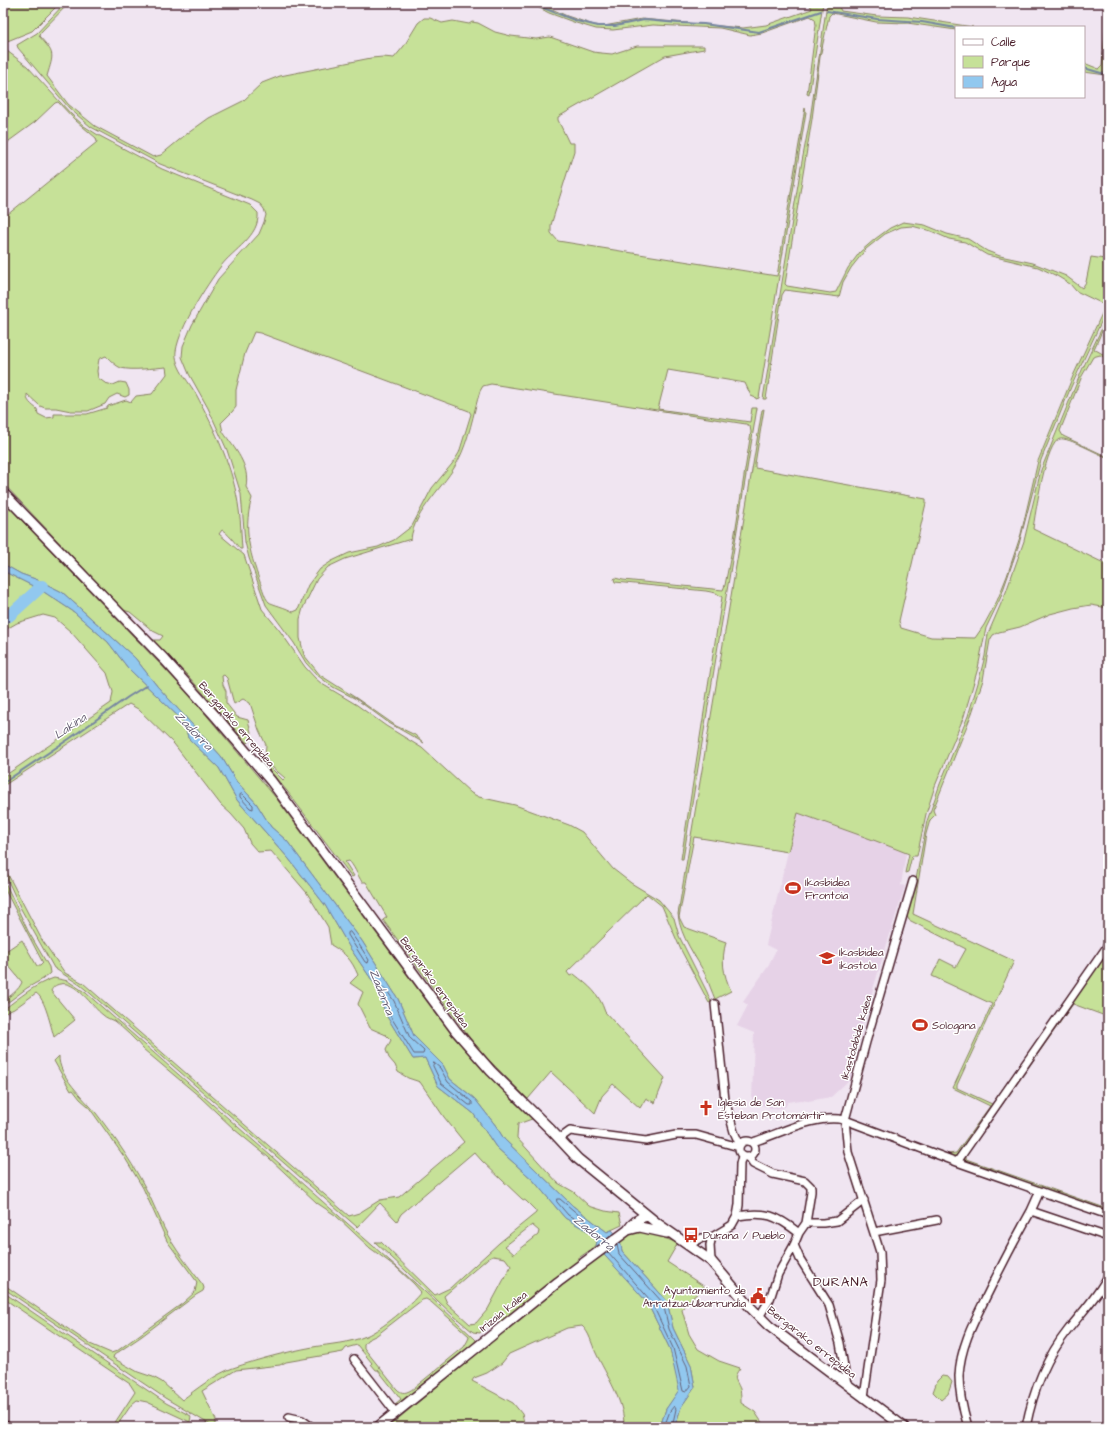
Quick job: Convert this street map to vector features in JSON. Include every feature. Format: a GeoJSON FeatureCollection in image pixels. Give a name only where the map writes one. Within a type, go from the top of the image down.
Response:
{"type":"FeatureCollection","features":[{"type":"Feature","properties":{"kind":"street","name":"Bergarako errepidea"},"geometry":{"type":"LineString","coordinates":[[3,493],[165,660],[218,718],[287,801],[467,1045],[491,1071],[578,1159],[647,1216],[711,1261],[760,1317],[775,1331],[904,1427]]}},
{"type":"Feature","properties":{"kind":"street","name":"Ikastolabide kalea"},"geometry":{"type":"LineString","coordinates":[[864,1397],[881,1280],[880,1252],[848,1152],[844,1120],[913,881]]}},
{"type":"Feature","properties":{"kind":"street"},"geometry":{"type":"LineString","coordinates":[[957,1162],[1108,945]]}},
{"type":"Feature","properties":{"kind":"street"},"geometry":{"type":"LineString","coordinates":[[715,1004],[725,1100],[739,1146],[739,1152],[753,1164],[774,1174],[804,1181],[809,1184],[811,1192],[806,1222],[778,1274],[770,1299],[760,1317]]}},
{"type":"Feature","properties":{"kind":"street"},"geometry":{"type":"LineString","coordinates":[[752,1143],[756,1140],[823,1119],[834,1118],[844,1120],[957,1162],[1108,1215]]}},
{"type":"Feature","properties":{"kind":"street"},"geometry":{"type":"LineString","coordinates":[[559,1139],[570,1132],[646,1141],[676,1135],[696,1135],[739,1146],[746,1141],[752,1143],[755,1147],[755,1152],[746,1157],[740,1164],[739,1205],[737,1216],[732,1225],[712,1237],[702,1238],[688,1245]]}},
{"type":"Feature","properties":{"kind":"street"},"geometry":{"type":"LineString","coordinates":[[968,1427],[961,1402],[959,1375],[966,1341],[1040,1191]]}},
{"type":"Feature","properties":{"kind":"street"},"geometry":{"type":"LineString","coordinates":[[806,1222],[823,1223],[837,1221],[864,1200]]}},
{"type":"Feature","properties":{"kind":"street"},"geometry":{"type":"LineString","coordinates":[[632,1203],[637,1212],[638,1224],[671,1233]]}},
{"type":"Feature","properties":{"kind":"street"},"geometry":{"type":"LineString","coordinates":[[1031,1211],[1108,1237]]}},
{"type":"Feature","properties":{"kind":"street"},"geometry":{"type":"LineString","coordinates":[[737,1216],[755,1213],[772,1216],[784,1221],[799,1233]]}},
{"type":"Feature","properties":{"kind":"street","name":"Irizaia kalea"},"geometry":{"type":"LineString","coordinates":[[378,1427],[580,1264],[628,1230],[632,1223],[638,1224],[647,1216]]}},
{"type":"Feature","properties":{"kind":"street"},"geometry":{"type":"LineString","coordinates":[[874,1232],[937,1220]]}},
{"type":"Feature","properties":{"kind":"street"},"geometry":{"type":"LineString","coordinates":[[711,1261],[710,1245],[712,1237]]}},
{"type":"Feature","properties":{"kind":"street"},"geometry":{"type":"LineString","coordinates":[[794,1245],[800,1259],[829,1305],[840,1343],[847,1384]]}},
{"type":"Feature","properties":{"kind":"street"},"geometry":{"type":"LineString","coordinates":[[1026,1427],[1030,1405],[1045,1365],[1055,1347],[1096,1296],[1108,1276]]}},
{"type":"Feature","properties":{"kind":"street"},"geometry":{"type":"LineString","coordinates":[[354,1359],[396,1413]]}},
{"type":"Feature","properties":{"kind":"street"},"geometry":{"type":"LineString","coordinates":[[289,1417],[302,1420],[312,1427]]}},
{"type":"Feature","properties":{"kind":"street"},"geometry":{"type":"LineString","coordinates":[[3,1424],[8,1427]]}},
{"type":"Feature","properties":{"kind":"shaded area","name":"Ikasbidea ikastola"},"geometry":{"type":"Polygon","coordinates":[[[797,813],[906,853],[901,885],[905,886],[859,1034],[858,1049],[855,1049],[851,1058],[854,1063],[851,1076],[848,1081],[831,1097],[808,1101],[801,1100],[788,1102],[785,1107],[774,1109],[752,1102],[754,1033],[737,1026],[748,1005],[743,1002],[767,968],[776,950],[766,945],[797,813]]]}},
{"type":"Feature","properties":{"kind":"green space"},"geometry":{"type":"Polygon","coordinates":[[[3,3],[60,3],[32,31],[3,42],[3,3]]]}},
{"type":"Feature","properties":{"kind":"green space"},"geometry":{"type":"Polygon","coordinates":[[[65,3],[69,3],[40,33],[39,36],[52,54],[47,76],[68,104],[95,126],[153,157],[161,155],[209,118],[243,101],[262,83],[280,76],[371,58],[394,58],[404,46],[418,23],[424,18],[430,18],[442,23],[453,21],[469,24],[472,22],[478,23],[495,32],[511,36],[536,39],[550,37],[593,52],[601,53],[612,54],[637,46],[704,46],[704,49],[665,56],[558,117],[569,143],[574,143],[574,151],[551,225],[551,233],[558,241],[777,276],[805,108],[806,112],[759,398],[756,399],[751,396],[745,383],[668,370],[658,409],[750,422],[752,408],[757,408],[683,859],[681,859],[722,597],[716,593],[706,591],[615,582],[614,579],[723,590],[734,539],[751,432],[750,426],[746,424],[491,384],[483,386],[480,391],[462,453],[453,470],[418,518],[413,529],[411,539],[345,559],[328,567],[317,579],[303,608],[300,619],[300,638],[304,655],[320,675],[356,698],[396,726],[415,735],[424,743],[389,723],[356,699],[333,687],[317,675],[306,663],[294,643],[266,605],[249,558],[245,542],[241,494],[227,450],[182,357],[183,346],[192,325],[218,279],[259,234],[266,215],[264,209],[260,204],[252,200],[160,164],[91,127],[69,108],[18,48],[17,45],[37,33],[65,3]],[[254,332],[245,353],[236,390],[236,407],[221,423],[223,432],[237,451],[244,464],[247,479],[246,487],[252,498],[249,511],[248,536],[256,571],[265,596],[270,603],[293,612],[298,610],[308,585],[320,569],[332,561],[349,553],[378,547],[394,540],[412,526],[432,488],[459,453],[471,414],[469,411],[254,332]]]}},
{"type":"Feature","properties":{"kind":"green space"},"geometry":{"type":"Polygon","coordinates":[[[530,3],[539,3],[567,16],[594,25],[604,26],[642,19],[743,28],[766,25],[812,9],[809,3],[814,3],[816,5],[823,3],[809,95],[807,94],[816,25],[815,19],[810,16],[762,33],[750,35],[720,28],[653,25],[613,30],[596,29],[576,23],[549,13],[530,3]]]}},
{"type":"Feature","properties":{"kind":"green space"},"geometry":{"type":"Polygon","coordinates":[[[827,3],[837,3],[841,11],[877,16],[908,17],[966,26],[955,26],[955,30],[907,23],[876,22],[832,13],[829,16],[820,57],[812,119],[785,284],[787,286],[830,293],[836,292],[848,268],[860,252],[890,228],[903,222],[925,225],[947,234],[968,239],[987,251],[1000,256],[1033,263],[1066,276],[1082,288],[1086,282],[1091,257],[1105,259],[1108,226],[1108,307],[1071,387],[1041,460],[1019,544],[1000,599],[986,628],[978,668],[964,716],[935,786],[926,814],[917,856],[912,856],[908,872],[905,873],[909,854],[798,813],[788,852],[694,837],[679,917],[684,927],[726,942],[723,961],[726,978],[731,991],[715,999],[706,976],[685,938],[679,922],[678,914],[762,410],[764,409],[755,468],[926,499],[899,621],[901,628],[931,637],[975,638],[997,601],[1007,576],[1021,534],[1038,461],[1073,376],[1105,307],[1103,304],[1076,291],[1070,284],[1057,276],[1038,267],[987,255],[965,242],[949,239],[931,231],[912,226],[901,227],[885,234],[866,249],[851,268],[843,282],[839,297],[785,290],[782,295],[766,399],[763,399],[810,119],[827,3]]]}},
{"type":"Feature","properties":{"kind":"green space"},"geometry":{"type":"Polygon","coordinates":[[[1108,3],[1108,48],[1106,75],[1085,72],[1085,63],[1099,69],[1102,66],[1108,3]]]}},
{"type":"Feature","properties":{"kind":"green space"},"geometry":{"type":"Polygon","coordinates":[[[3,48],[27,66],[84,126],[162,169],[250,205],[258,213],[255,229],[245,242],[221,266],[201,295],[188,318],[178,341],[176,351],[177,362],[196,394],[217,436],[233,480],[241,524],[242,549],[240,549],[224,531],[222,530],[219,534],[244,555],[262,609],[280,631],[305,667],[322,684],[422,748],[471,793],[479,797],[515,805],[569,825],[582,832],[613,869],[631,883],[659,900],[674,918],[679,936],[711,1002],[709,1003],[681,950],[662,906],[647,894],[567,972],[570,976],[574,974],[593,990],[603,1005],[605,1012],[665,1078],[655,1103],[646,1098],[640,1108],[613,1084],[602,1096],[595,1113],[551,1072],[528,1099],[472,1041],[383,920],[387,917],[366,882],[362,882],[349,861],[345,862],[354,876],[352,877],[287,791],[259,758],[261,758],[283,780],[285,778],[272,767],[265,758],[266,745],[259,730],[250,703],[243,699],[234,704],[227,678],[224,675],[222,676],[223,685],[226,691],[226,703],[237,717],[248,720],[251,732],[250,740],[247,743],[189,677],[153,640],[160,640],[163,636],[153,631],[130,612],[123,610],[3,483],[3,204],[7,215],[97,142],[96,138],[75,120],[58,102],[55,103],[35,122],[9,141],[3,150],[3,48]],[[106,356],[99,359],[97,371],[98,378],[105,383],[113,385],[120,382],[126,383],[129,390],[129,395],[125,397],[117,394],[109,398],[105,404],[88,411],[45,408],[40,406],[27,394],[28,401],[37,409],[38,414],[46,418],[54,417],[54,414],[87,414],[126,400],[131,402],[136,396],[152,394],[167,374],[166,367],[143,369],[121,368],[106,356]]]}},
{"type":"Feature","properties":{"kind":"green space"},"geometry":{"type":"Polygon","coordinates":[[[1108,315],[1094,349],[1108,357],[1108,359],[1100,355],[1093,357],[1082,376],[1060,431],[1063,436],[1108,458],[1064,439],[1060,439],[1055,443],[1050,452],[1042,480],[1033,529],[1108,565],[1108,608],[1091,605],[1073,608],[1050,614],[1020,627],[993,635],[990,640],[983,680],[972,713],[933,810],[935,815],[930,820],[926,834],[913,914],[1014,961],[957,1085],[957,1088],[992,1104],[1108,939],[1108,942],[960,1153],[953,1157],[948,1154],[956,1153],[990,1106],[953,1088],[992,1004],[932,976],[940,959],[956,967],[966,949],[909,920],[907,916],[914,890],[927,821],[940,784],[968,716],[985,656],[988,634],[1006,592],[1024,541],[1041,470],[1082,370],[1108,315]]]}},
{"type":"Feature","properties":{"kind":"green space"},"geometry":{"type":"Polygon","coordinates":[[[3,501],[187,692],[276,798],[451,1034],[532,1119],[518,1124],[517,1138],[558,1183],[574,1192],[589,1206],[605,1211],[619,1213],[622,1225],[607,1232],[573,1206],[504,1139],[475,1099],[450,1079],[443,1065],[414,1036],[398,999],[362,941],[287,841],[271,827],[256,803],[236,781],[221,756],[157,686],[135,658],[62,592],[38,580],[21,574],[3,564],[3,501]]]}},
{"type":"Feature","properties":{"kind":"green space"},"geometry":{"type":"Polygon","coordinates":[[[3,571],[41,590],[74,612],[108,642],[128,668],[185,723],[188,738],[219,768],[237,800],[289,859],[325,905],[350,948],[376,986],[386,1015],[413,1059],[425,1058],[438,1086],[473,1113],[496,1147],[533,1180],[565,1218],[598,1237],[596,1246],[577,1259],[578,1262],[533,1295],[500,1323],[491,1318],[480,1333],[473,1332],[375,1242],[381,1242],[435,1295],[450,1288],[499,1243],[536,1213],[536,1211],[526,1201],[522,1199],[474,1152],[401,1214],[397,1221],[380,1203],[357,1227],[91,994],[54,968],[21,909],[3,870],[3,865],[42,940],[65,973],[83,983],[349,1216],[359,1213],[380,1200],[399,1197],[464,1142],[444,1117],[420,1082],[408,1078],[398,1072],[386,1050],[391,1040],[386,1035],[370,1028],[358,1004],[363,992],[350,983],[358,975],[348,957],[331,945],[328,927],[307,893],[271,851],[258,852],[250,843],[244,829],[221,805],[174,744],[138,709],[129,704],[3,786],[3,777],[111,703],[113,692],[107,673],[71,632],[55,618],[43,615],[17,623],[3,631],[3,571]],[[532,1225],[505,1246],[514,1254],[538,1235],[539,1231],[532,1225]],[[493,1256],[487,1259],[444,1296],[447,1303],[470,1324],[476,1323],[488,1309],[511,1266],[505,1258],[493,1256]]]}},
{"type":"Feature","properties":{"kind":"green space"},"geometry":{"type":"Polygon","coordinates":[[[3,878],[28,931],[49,967],[50,973],[3,1006],[3,1001],[17,990],[22,982],[3,959],[3,953],[22,940],[37,966],[40,966],[43,963],[5,890],[3,878]]]}},
{"type":"Feature","properties":{"kind":"green space"},"geometry":{"type":"Polygon","coordinates":[[[1108,949],[1108,1017],[1073,1004],[966,1156],[966,1159],[1108,1209],[1108,1212],[964,1162],[962,1157],[1108,949]]]}},
{"type":"Feature","properties":{"kind":"green space"},"geometry":{"type":"Polygon","coordinates":[[[54,978],[68,981],[86,993],[423,1290],[476,1340],[472,1347],[399,1407],[394,1405],[401,1399],[357,1345],[346,1348],[343,1352],[286,1362],[280,1365],[236,1370],[202,1391],[216,1420],[214,1427],[165,1398],[3,1288],[3,1284],[90,1344],[111,1353],[117,1351],[183,1303],[195,1292],[197,1282],[167,1241],[143,1188],[125,1158],[88,1106],[73,1090],[71,1091],[54,1061],[59,1056],[60,1064],[67,1079],[96,1113],[125,1154],[152,1201],[172,1243],[204,1288],[203,1291],[114,1355],[113,1358],[138,1372],[162,1382],[182,1400],[227,1370],[283,1353],[347,1342],[373,1333],[396,1316],[421,1292],[396,1267],[370,1248],[335,1215],[317,1203],[268,1157],[143,1049],[114,1021],[104,1016],[72,986],[60,984],[54,986],[51,991],[75,1020],[54,1037],[45,1006],[36,993],[14,1009],[3,1014],[3,1010],[15,1001],[54,978]],[[426,1299],[422,1300],[377,1335],[367,1340],[364,1344],[364,1348],[400,1392],[407,1392],[414,1388],[464,1347],[468,1340],[469,1336],[426,1299]]]}},
{"type":"Feature","properties":{"kind":"green space"},"geometry":{"type":"Polygon","coordinates":[[[635,1231],[647,1232],[678,1243],[667,1262],[705,1287],[685,1304],[682,1310],[689,1334],[698,1349],[719,1361],[740,1368],[735,1377],[740,1389],[741,1403],[755,1412],[765,1427],[675,1427],[681,1407],[695,1387],[691,1365],[673,1328],[667,1301],[622,1251],[620,1242],[635,1231]]]}},
{"type":"Feature","properties":{"kind":"green space"},"geometry":{"type":"Polygon","coordinates":[[[604,1254],[647,1302],[670,1349],[680,1390],[666,1409],[660,1427],[624,1427],[618,1398],[589,1335],[582,1326],[567,1328],[509,1354],[502,1363],[487,1373],[474,1378],[472,1381],[513,1403],[522,1414],[525,1427],[388,1427],[557,1288],[604,1254]]]}},
{"type":"Feature","properties":{"kind":"green space"},"geometry":{"type":"Polygon","coordinates":[[[3,1292],[166,1403],[191,1416],[190,1422],[147,1402],[137,1400],[132,1404],[116,1427],[112,1427],[135,1392],[130,1384],[3,1298],[3,1292]]]}},
{"type":"Feature","properties":{"kind":"green space"},"geometry":{"type":"Polygon","coordinates":[[[942,1376],[948,1377],[952,1382],[948,1394],[941,1400],[933,1392],[937,1381],[942,1376]]]}},
{"type":"Feature","properties":{"kind":"water","name":"Zadorra"},"geometry":{"type":"Polygon","coordinates":[[[3,564],[21,574],[38,580],[62,592],[135,658],[157,686],[221,756],[236,781],[256,803],[271,827],[287,841],[362,941],[398,999],[414,1036],[443,1065],[450,1079],[475,1099],[504,1139],[573,1206],[607,1232],[612,1230],[620,1239],[622,1251],[667,1301],[673,1328],[691,1365],[695,1387],[681,1407],[675,1427],[660,1427],[666,1409],[679,1390],[670,1349],[647,1302],[596,1246],[598,1237],[565,1218],[533,1180],[496,1147],[473,1113],[438,1086],[425,1058],[413,1059],[386,1015],[376,986],[350,948],[325,905],[289,859],[237,800],[219,768],[188,738],[185,723],[128,668],[108,642],[74,612],[41,590],[3,571],[3,564]]]}},
{"type":"Feature","properties":{"kind":"waterway"},"geometry":{"type":"LineString","coordinates":[[534,3],[577,21],[598,26],[615,26],[644,20],[704,24],[759,32],[821,11]]}},
{"type":"Feature","properties":{"kind":"waterway"},"geometry":{"type":"LineString","coordinates":[[827,11],[877,19],[922,22],[955,28]]}},
{"type":"Feature","properties":{"kind":"waterway"},"geometry":{"type":"LineString","coordinates":[[1085,68],[1108,75]]}},
{"type":"Feature","properties":{"kind":"waterway"},"geometry":{"type":"LineString","coordinates":[[3,617],[9,616],[42,586]]}},
{"type":"Feature","properties":{"kind":"waterway","name":"Lakina"},"geometry":{"type":"LineString","coordinates":[[3,783],[147,685]]}},
{"type":"Feature","properties":{"kind":"place","name":"Ikasbidea Frontoia"},"geometry":{"type":"Point","coordinates":[793,888]}},
{"type":"Feature","properties":{"kind":"place","name":"Ikasbidea ikastola"},"geometry":{"type":"Point","coordinates":[827,958]}},
{"type":"Feature","properties":{"kind":"place","name":"Sologana"},"geometry":{"type":"Point","coordinates":[920,1025]}},
{"type":"Feature","properties":{"kind":"place","name":"Iglesia de San Esteban Protomártir"},"geometry":{"type":"Point","coordinates":[706,1108]}},
{"type":"Feature","properties":{"kind":"place","name":"Durana / Pueblo"},"geometry":{"type":"Point","coordinates":[691,1235]}},
{"type":"Feature","properties":{"kind":"place","name":"Ayuntamiento de Arratzua-Ubarrundia"},"geometry":{"type":"Point","coordinates":[758,1296]}},
{"type":"Feature","properties":{"kind":"district","name":"DURANA"},"geometry":{"type":"Point","coordinates":[841,1281]}}]}
